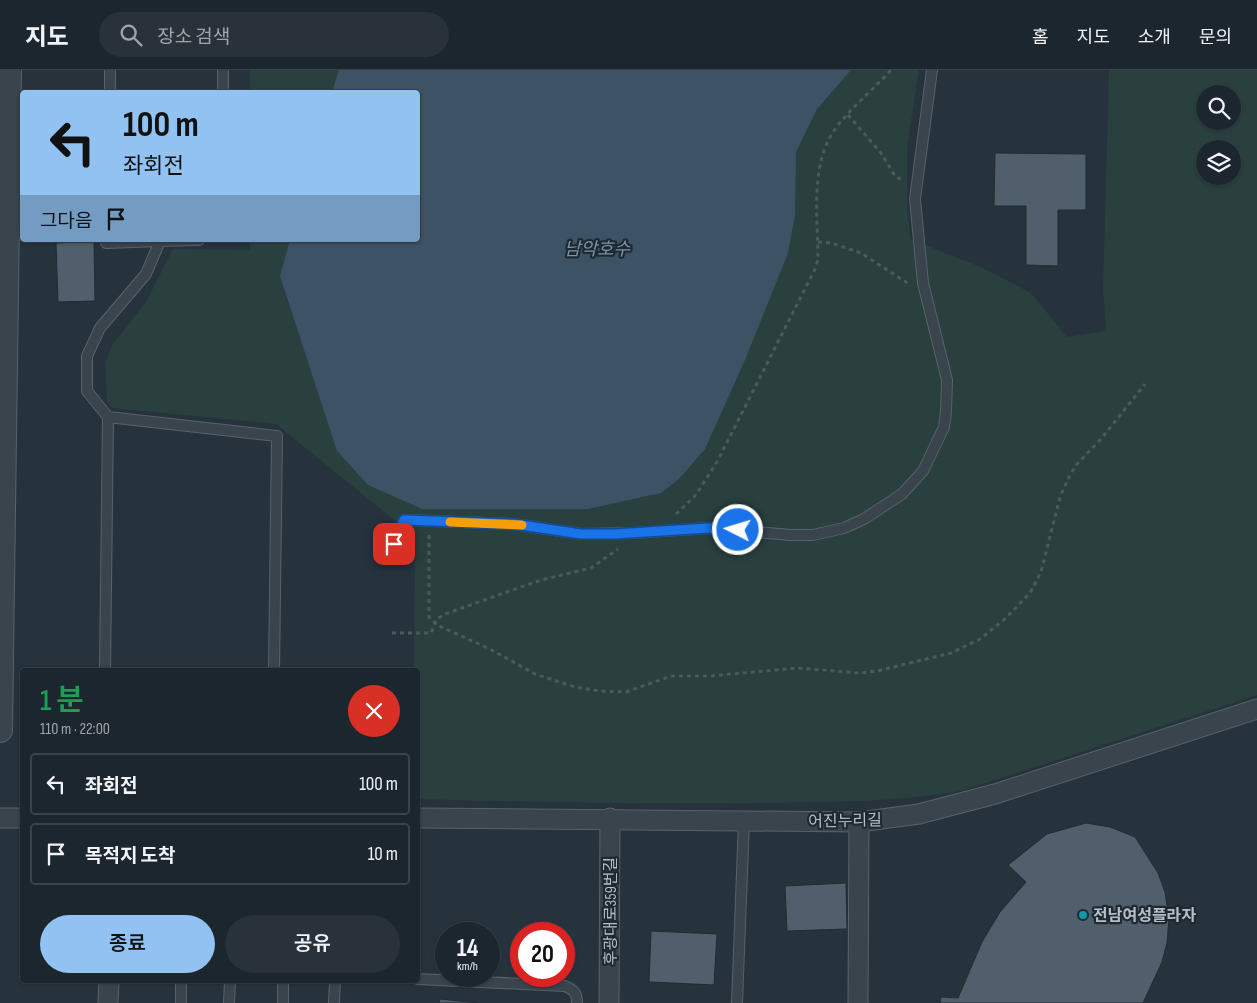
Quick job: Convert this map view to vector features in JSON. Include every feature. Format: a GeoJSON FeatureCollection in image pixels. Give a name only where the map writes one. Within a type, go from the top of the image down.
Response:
{"type":"FeatureCollection","features":[{"type":"Feature","properties":{"kind":"street"},"geometry":{"type":"LineString","coordinates":[[0,730],[4,160],[9,70]]}},
{"type":"Feature","properties":{"kind":"street","name":"어진누리길"},"geometry":{"type":"LineString","coordinates":[[420,818],[610,818],[859,822],[919,814],[995,794],[1257,709]]}},
{"type":"Feature","properties":{"kind":"street"},"geometry":{"type":"LineString","coordinates":[[0,818],[20,818]]}},
{"type":"Feature","properties":{"kind":"street","name":"후광대로359번길"},"geometry":{"type":"LineString","coordinates":[[609,1003],[610,818]]}},
{"type":"Feature","properties":{"kind":"street"},"geometry":{"type":"LineString","coordinates":[[858,1003],[859,822]]}},
{"type":"Feature","properties":{"kind":"street"},"geometry":{"type":"LineString","coordinates":[[108,1003],[109,983]]}},
{"type":"Feature","properties":{"kind":"lane"},"geometry":{"type":"LineString","coordinates":[[110,70],[110,90]]}},
{"type":"Feature","properties":{"kind":"lane"},"geometry":{"type":"LineString","coordinates":[[223,90],[224,70]]}},
{"type":"Feature","properties":{"kind":"lane"},"geometry":{"type":"LineString","coordinates":[[394,544],[404,520],[514,524],[581,534],[709,528],[792,536],[824,534],[864,519],[902,494],[923,471],[944,427],[946,412],[947,380],[924,282],[917,234],[915,186],[932,70]]}},
{"type":"Feature","properties":{"kind":"lane"},"geometry":{"type":"LineString","coordinates":[[105,668],[108,417],[87,391],[87,356],[100,328],[146,274],[160,242],[106,242]]}},
{"type":"Feature","properties":{"kind":"lane"},"geometry":{"type":"LineString","coordinates":[[108,417],[277,436],[274,668]]}},
{"type":"Feature","properties":{"kind":"lane"},"geometry":{"type":"LineString","coordinates":[[736,1003],[744,820]]}},
{"type":"Feature","properties":{"kind":"lane"},"geometry":{"type":"LineString","coordinates":[[420,979],[565,986],[573,989],[577,996],[577,1003]]}},
{"type":"Feature","properties":{"kind":"lane"},"geometry":{"type":"LineString","coordinates":[[181,1003],[182,983]]}},
{"type":"Feature","properties":{"kind":"lane"},"geometry":{"type":"LineString","coordinates":[[229,1003],[230,983]]}},
{"type":"Feature","properties":{"kind":"lane"},"geometry":{"type":"LineString","coordinates":[[283,983],[283,1003]]}},
{"type":"Feature","properties":{"kind":"lane"},"geometry":{"type":"LineString","coordinates":[[334,1003],[335,983]]}},
{"type":"Feature","properties":{"kind":"path"},"geometry":{"type":"LineString","coordinates":[[654,532],[688,504],[717,462],[815,269],[818,242],[819,177],[825,150],[832,134],[890,70]]}},
{"type":"Feature","properties":{"kind":"path"},"geometry":{"type":"LineString","coordinates":[[848,115],[881,153],[895,176],[915,186]]}},
{"type":"Feature","properties":{"kind":"path"},"geometry":{"type":"LineString","coordinates":[[818,242],[837,245],[861,253],[878,262],[905,283],[924,282]]}},
{"type":"Feature","properties":{"kind":"path"},"geometry":{"type":"LineString","coordinates":[[429,522],[429,617],[435,623],[552,681],[575,688],[626,692],[671,676],[710,676],[797,668],[859,673],[877,671],[951,653],[980,639],[1006,618],[1030,593],[1041,572],[1060,498],[1069,477],[1076,465],[1101,439],[1145,384]]}},
{"type":"Feature","properties":{"kind":"path"},"geometry":{"type":"LineString","coordinates":[[392,633],[431,633],[435,623],[445,614],[542,580],[591,568],[623,545],[633,533]]}},
{"type":"Feature","properties":{"kind":"green space"},"geometry":{"type":"Polygon","coordinates":[[[250,70],[919,70],[907,148],[907,201],[910,239],[983,268],[1031,293],[1067,337],[1106,331],[1103,289],[1109,70],[1257,70],[1257,695],[961,791],[935,795],[858,801],[754,803],[420,799],[420,668],[414,668],[415,537],[276,424],[112,408],[107,402],[105,363],[113,344],[146,302],[173,249],[250,250],[250,242],[420,242],[420,90],[250,90],[250,70]]]}},
{"type":"Feature","properties":{"kind":"water","name":"남악호수"},"geometry":{"type":"Polygon","coordinates":[[[339,70],[851,70],[817,109],[796,152],[795,215],[788,253],[745,360],[705,449],[679,479],[661,493],[588,509],[422,509],[368,485],[337,451],[280,276],[289,242],[420,242],[420,90],[333,90],[339,70]]]}},
{"type":"Feature","properties":{"kind":"building"},"geometry":{"type":"Polygon","coordinates":[[[995,153],[1086,154],[1086,210],[1058,210],[1058,266],[1026,265],[1026,206],[994,206],[995,153]]]}},
{"type":"Feature","properties":{"kind":"building"},"geometry":{"type":"Polygon","coordinates":[[[94,242],[95,301],[58,302],[56,243],[94,242]]]}},
{"type":"Feature","properties":{"kind":"building","name":"전남여성플라자"},"geometry":{"type":"Polygon","coordinates":[[[1086,823],[1110,827],[1135,837],[1158,873],[1165,892],[1169,918],[1167,943],[1162,962],[1143,1003],[940,1003],[941,997],[958,998],[982,942],[1000,912],[1026,882],[1008,865],[1047,834],[1086,823]]]}},
{"type":"Feature","properties":{"kind":"building"},"geometry":{"type":"Polygon","coordinates":[[[846,883],[847,929],[787,931],[785,886],[846,883]]]}},
{"type":"Feature","properties":{"kind":"building"},"geometry":{"type":"Polygon","coordinates":[[[651,931],[717,934],[714,985],[649,982],[651,931]]]}},
{"type":"Feature","properties":{"kind":"building"},"geometry":{"type":"Polygon","coordinates":[[[440,999],[478,1003],[439,1003],[440,999]]]}},
{"type":"Feature","properties":{"kind":"slow traffic"},"geometry":{"type":"LineString","coordinates":[[450,522],[522,525]]}},
{"type":"Feature","properties":{"kind":"place","name":"전남여성플라자"},"geometry":{"type":"Point","coordinates":[1083,915]}},
{"type":"Feature","properties":{"kind":"route"},"geometry":{"type":"LineString","coordinates":[[394,544],[404,520],[514,524],[581,534],[614,534],[709,528],[738,530]]}}]}
